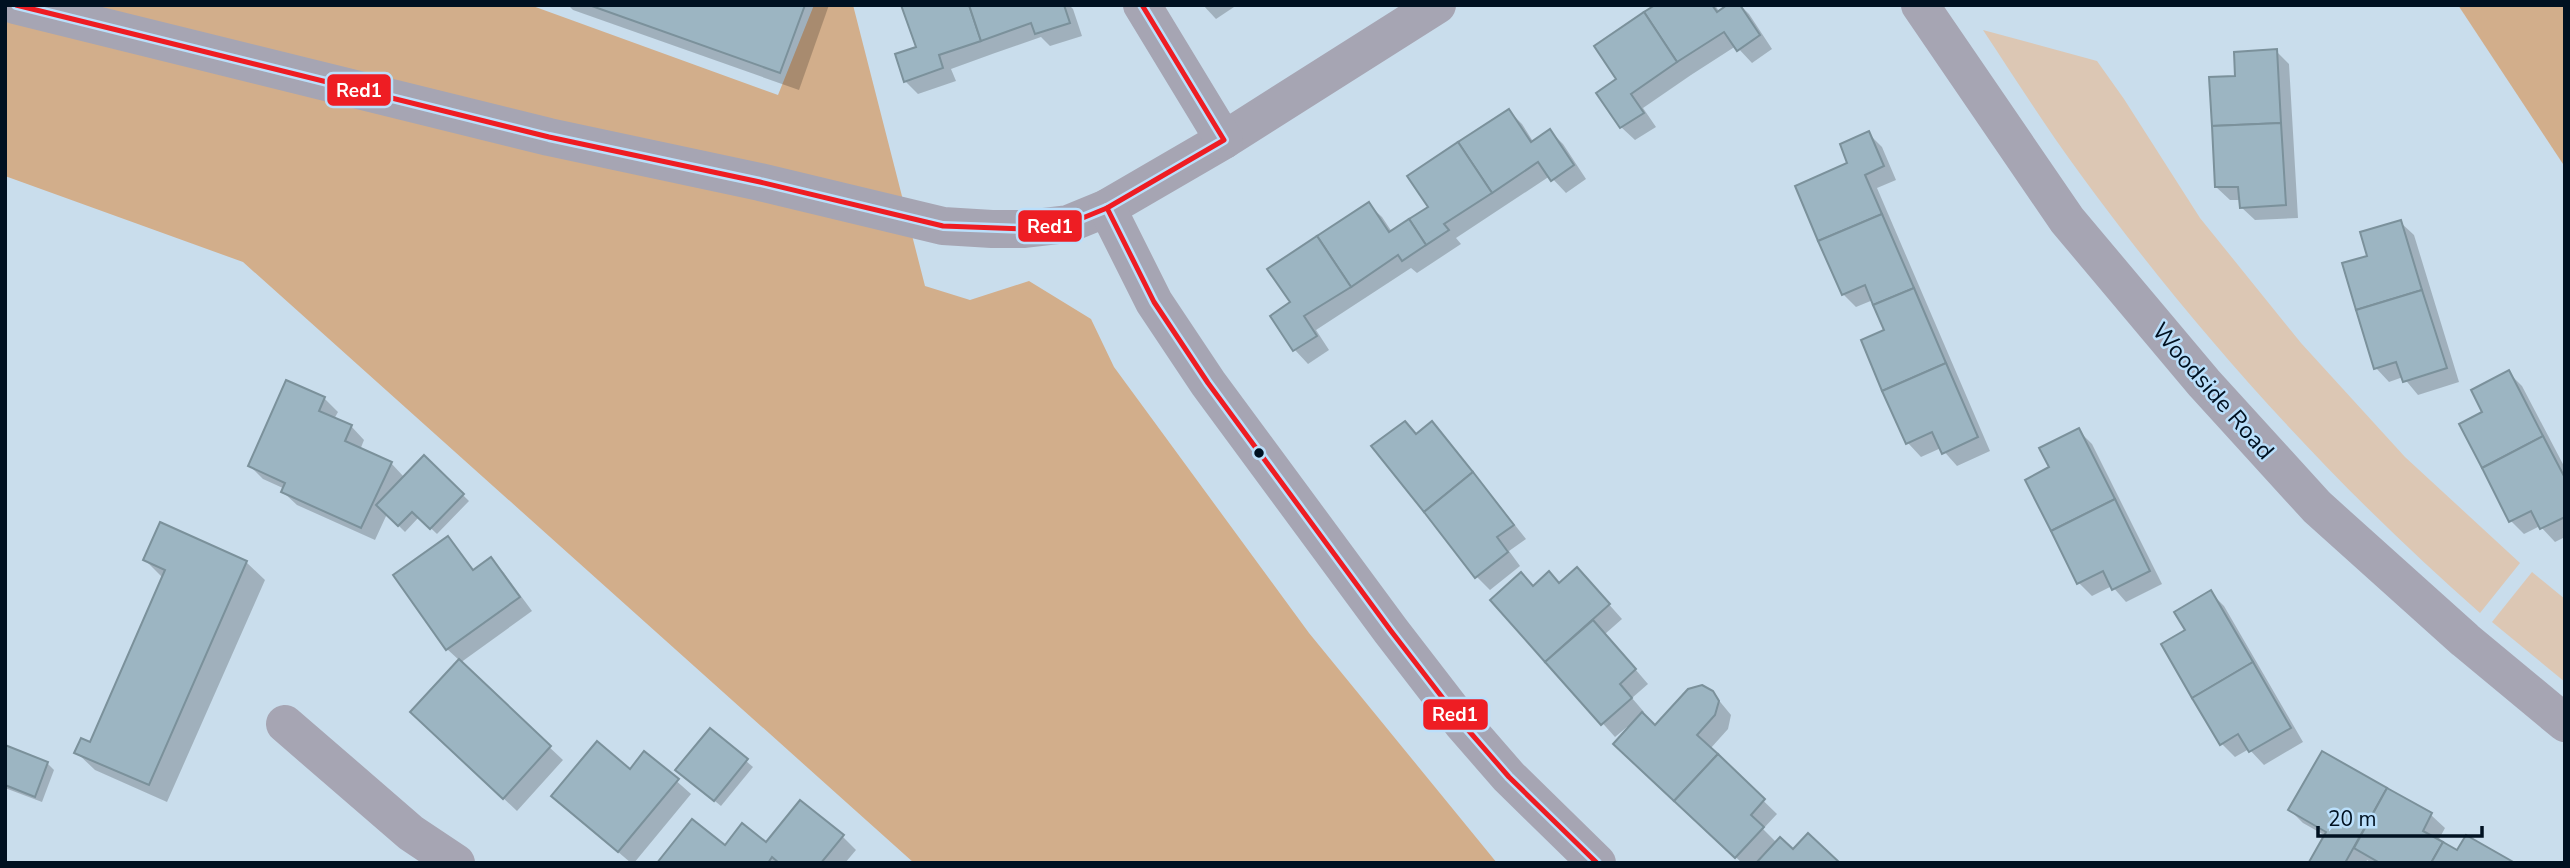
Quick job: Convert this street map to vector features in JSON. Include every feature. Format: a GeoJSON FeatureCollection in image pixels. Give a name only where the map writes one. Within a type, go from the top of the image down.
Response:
{"type":"FeatureCollection","features":[{"type":"Feature","properties":{"kind":"street"},"geometry":{"type":"LineString","coordinates":[[15,5],[549,137],[760,182],[943,226],[992,229],[1068,224],[1107,208],[1224,140],[1437,5]]}},
{"type":"Feature","properties":{"kind":"street"},"geometry":{"type":"LineString","coordinates":[[1142,5],[1224,140]]}},
{"type":"Feature","properties":{"kind":"street","name":"Woodside Road"},"geometry":{"type":"LineString","coordinates":[[1920,5],[2067,220],[2204,383],[2317,507],[2472,647],[2565,723]]}},
{"type":"Feature","properties":{"kind":"street"},"geometry":{"type":"LineString","coordinates":[[1107,208],[1154,302],[1208,383],[1391,631],[1462,723],[1509,777],[1597,863]]}},
{"type":"Feature","properties":{"kind":"street"},"geometry":{"type":"LineString","coordinates":[[285,724],[411,833],[456,863]]}},
{"type":"Feature","properties":{"kind":"shaded area"},"geometry":{"type":"Polygon","coordinates":[[[5,5],[530,5],[778,95],[814,5],[853,5],[925,286],[970,300],[1029,281],[1091,319],[1114,367],[1309,633],[1497,863],[914,863],[243,262],[5,176],[5,5]]]}},
{"type":"Feature","properties":{"kind":"shaded area"},"geometry":{"type":"Polygon","coordinates":[[[2458,5],[2565,5],[2565,167],[2458,5]]]}},
{"type":"Feature","properties":{"kind":"shaded area"},"geometry":{"type":"Polygon","coordinates":[[[1983,30],[2097,61],[2200,218],[2301,343],[2405,457],[2520,563],[2480,613],[2371,512],[2268,405],[2219,349],[2081,175],[1983,30]]]}},
{"type":"Feature","properties":{"kind":"shaded area"},"geometry":{"type":"Polygon","coordinates":[[[2532,572],[2565,599],[2565,682],[2492,622],[2532,572]]]}},
{"type":"Feature","properties":{"kind":"building"},"geometry":{"type":"Polygon","coordinates":[[[589,5],[805,5],[780,73],[589,5]]]}},
{"type":"Feature","properties":{"kind":"building"},"geometry":{"type":"Polygon","coordinates":[[[901,5],[969,5],[981,41],[939,55],[943,68],[904,82],[895,54],[916,47],[901,5]]]}},
{"type":"Feature","properties":{"kind":"building"},"geometry":{"type":"Polygon","coordinates":[[[969,5],[1064,5],[1070,23],[1035,34],[1031,23],[981,41],[969,5]]]}},
{"type":"Feature","properties":{"kind":"building"},"geometry":{"type":"Polygon","coordinates":[[[1655,5],[1712,5],[1717,12],[1727,5],[1740,5],[1760,35],[1737,51],[1724,32],[1677,62],[1644,12],[1655,5]]]}},
{"type":"Feature","properties":{"kind":"building"},"geometry":{"type":"Polygon","coordinates":[[[1644,12],[1677,62],[1631,94],[1644,113],[1620,128],[1596,93],[1616,79],[1594,46],[1644,12]]]}},
{"type":"Feature","properties":{"kind":"building"},"geometry":{"type":"Polygon","coordinates":[[[2277,49],[2281,123],[2212,126],[2209,77],[2235,76],[2234,52],[2277,49]]]}},
{"type":"Feature","properties":{"kind":"building"},"geometry":{"type":"Polygon","coordinates":[[[1509,109],[1531,142],[1550,129],[1574,165],[1551,181],[1538,162],[1492,193],[1458,142],[1509,109]]]}},
{"type":"Feature","properties":{"kind":"building"},"geometry":{"type":"Polygon","coordinates":[[[2281,123],[2286,205],[2240,208],[2238,187],[2215,187],[2212,126],[2281,123]]]}},
{"type":"Feature","properties":{"kind":"building"},"geometry":{"type":"Polygon","coordinates":[[[1869,131],[1884,166],[1865,175],[1882,214],[1818,241],[1795,186],[1847,163],[1840,144],[1869,131]]]}},
{"type":"Feature","properties":{"kind":"building"},"geometry":{"type":"Polygon","coordinates":[[[1458,142],[1492,193],[1444,224],[1449,230],[1426,245],[1409,219],[1428,207],[1407,176],[1458,142]]]}},
{"type":"Feature","properties":{"kind":"building"},"geometry":{"type":"Polygon","coordinates":[[[1369,202],[1389,232],[1409,219],[1426,245],[1402,261],[1398,255],[1351,287],[1317,236],[1369,202]]]}},
{"type":"Feature","properties":{"kind":"building"},"geometry":{"type":"Polygon","coordinates":[[[1882,214],[1914,288],[1873,305],[1865,285],[1842,295],[1818,241],[1882,214]]]}},
{"type":"Feature","properties":{"kind":"building"},"geometry":{"type":"Polygon","coordinates":[[[2401,220],[2422,290],[2356,310],[2342,263],[2367,256],[2360,232],[2401,220]]]}},
{"type":"Feature","properties":{"kind":"building"},"geometry":{"type":"Polygon","coordinates":[[[1317,236],[1351,287],[1304,316],[1317,336],[1293,351],[1270,316],[1290,302],[1267,269],[1317,236]]]}},
{"type":"Feature","properties":{"kind":"building"},"geometry":{"type":"Polygon","coordinates":[[[1914,288],[1946,363],[1882,391],[1861,340],[1884,330],[1873,305],[1914,288]]]}},
{"type":"Feature","properties":{"kind":"building"},"geometry":{"type":"Polygon","coordinates":[[[2422,290],[2447,368],[2403,382],[2396,362],[2374,369],[2356,310],[2422,290]]]}},
{"type":"Feature","properties":{"kind":"building"},"geometry":{"type":"Polygon","coordinates":[[[1946,363],[1978,437],[1942,454],[1932,432],[1906,444],[1882,391],[1946,363]]]}},
{"type":"Feature","properties":{"kind":"building"},"geometry":{"type":"Polygon","coordinates":[[[2509,370],[2543,436],[2482,468],[2459,424],[2482,412],[2471,390],[2509,370]]]}},
{"type":"Feature","properties":{"kind":"building"},"geometry":{"type":"Polygon","coordinates":[[[286,380],[325,397],[319,411],[352,425],[345,441],[392,462],[361,528],[281,492],[285,483],[248,466],[286,380]]]}},
{"type":"Feature","properties":{"kind":"building"},"geometry":{"type":"Polygon","coordinates":[[[1405,421],[1416,434],[1432,421],[1473,472],[1424,512],[1371,446],[1405,421]]]}},
{"type":"Feature","properties":{"kind":"building"},"geometry":{"type":"Polygon","coordinates":[[[2079,428],[2115,499],[2051,531],[2025,480],[2049,467],[2039,448],[2079,428]]]}},
{"type":"Feature","properties":{"kind":"building"},"geometry":{"type":"Polygon","coordinates":[[[2543,436],[2565,478],[2565,517],[2540,529],[2531,511],[2509,522],[2482,468],[2543,436]]]}},
{"type":"Feature","properties":{"kind":"building"},"geometry":{"type":"Polygon","coordinates":[[[424,455],[464,494],[430,529],[412,512],[398,526],[376,505],[424,455]]]}},
{"type":"Feature","properties":{"kind":"building"},"geometry":{"type":"Polygon","coordinates":[[[1473,472],[1514,525],[1497,537],[1508,552],[1475,578],[1424,512],[1473,472]]]}},
{"type":"Feature","properties":{"kind":"building"},"geometry":{"type":"Polygon","coordinates":[[[2115,499],[2150,571],[2112,590],[2103,571],[2077,584],[2051,531],[2115,499]]]}},
{"type":"Feature","properties":{"kind":"building"},"geometry":{"type":"Polygon","coordinates":[[[160,522],[247,561],[149,785],[74,753],[81,738],[90,742],[165,570],[143,560],[160,522]]]}},
{"type":"Feature","properties":{"kind":"building"},"geometry":{"type":"Polygon","coordinates":[[[448,536],[473,570],[491,557],[520,597],[446,650],[393,575],[448,536]]]}},
{"type":"Feature","properties":{"kind":"building"},"geometry":{"type":"Polygon","coordinates":[[[1577,567],[1610,604],[1545,662],[1490,600],[1521,572],[1533,586],[1549,571],[1559,583],[1577,567]]]}},
{"type":"Feature","properties":{"kind":"building"},"geometry":{"type":"Polygon","coordinates":[[[2211,590],[2253,662],[2192,698],[2161,644],[2185,630],[2174,612],[2211,590]]]}},
{"type":"Feature","properties":{"kind":"building"},"geometry":{"type":"Polygon","coordinates":[[[1593,620],[1636,669],[1620,684],[1632,698],[1601,725],[1545,662],[1593,620]]]}},
{"type":"Feature","properties":{"kind":"building"},"geometry":{"type":"Polygon","coordinates":[[[459,659],[551,746],[503,799],[410,712],[459,659]]]}},
{"type":"Feature","properties":{"kind":"building"},"geometry":{"type":"Polygon","coordinates":[[[2253,662],[2291,728],[2249,752],[2238,734],[2220,745],[2192,698],[2253,662]]]}},
{"type":"Feature","properties":{"kind":"building"},"geometry":{"type":"Polygon","coordinates":[[[1702,685],[1713,691],[1719,701],[1715,715],[1697,735],[1718,754],[1674,801],[1613,744],[1642,712],[1655,725],[1688,689],[1702,685]]]}},
{"type":"Feature","properties":{"kind":"building"},"geometry":{"type":"Polygon","coordinates":[[[710,728],[748,759],[714,801],[675,770],[710,728]]]}},
{"type":"Feature","properties":{"kind":"building"},"geometry":{"type":"Polygon","coordinates":[[[597,741],[630,769],[644,751],[679,779],[618,852],[551,796],[597,741]]]}},
{"type":"Feature","properties":{"kind":"building"},"geometry":{"type":"Polygon","coordinates":[[[5,745],[48,762],[35,797],[5,785],[5,745]]]}},
{"type":"Feature","properties":{"kind":"building"},"geometry":{"type":"Polygon","coordinates":[[[2322,751],[2387,788],[2345,863],[2309,862],[2326,832],[2288,810],[2322,751]]]}},
{"type":"Feature","properties":{"kind":"building"},"geometry":{"type":"Polygon","coordinates":[[[1718,754],[1765,799],[1751,815],[1764,827],[1735,858],[1674,801],[1718,754]]]}},
{"type":"Feature","properties":{"kind":"building"},"geometry":{"type":"Polygon","coordinates":[[[2387,788],[2432,813],[2423,831],[2443,842],[2431,863],[2380,863],[2354,848],[2387,788]]]}},
{"type":"Feature","properties":{"kind":"building"},"geometry":{"type":"Polygon","coordinates":[[[800,800],[844,835],[821,863],[779,863],[772,857],[768,863],[657,863],[692,819],[725,845],[742,823],[766,842],[800,800]]]}},
{"type":"Feature","properties":{"kind":"building"},"geometry":{"type":"Polygon","coordinates":[[[1808,833],[1840,863],[1756,863],[1780,837],[1793,849],[1808,833]]]}},
{"type":"Feature","properties":{"kind":"building"},"geometry":{"type":"Polygon","coordinates":[[[2466,835],[2515,863],[2431,863],[2443,842],[2457,850],[2466,835]]]}},
{"type":"Feature","properties":{"kind":"transit line","name":"Red1"},"geometry":{"type":"LineString","coordinates":[[16,5],[549,137],[760,182],[943,226],[1025,229],[1068,224],[1107,208],[1224,140],[1142,5]]}},
{"type":"Feature","properties":{"kind":"transit line","name":"Red1"},"geometry":{"type":"LineString","coordinates":[[1107,208],[1154,302],[1208,383],[1391,631],[1462,723],[1509,777],[1597,863]]}}]}
